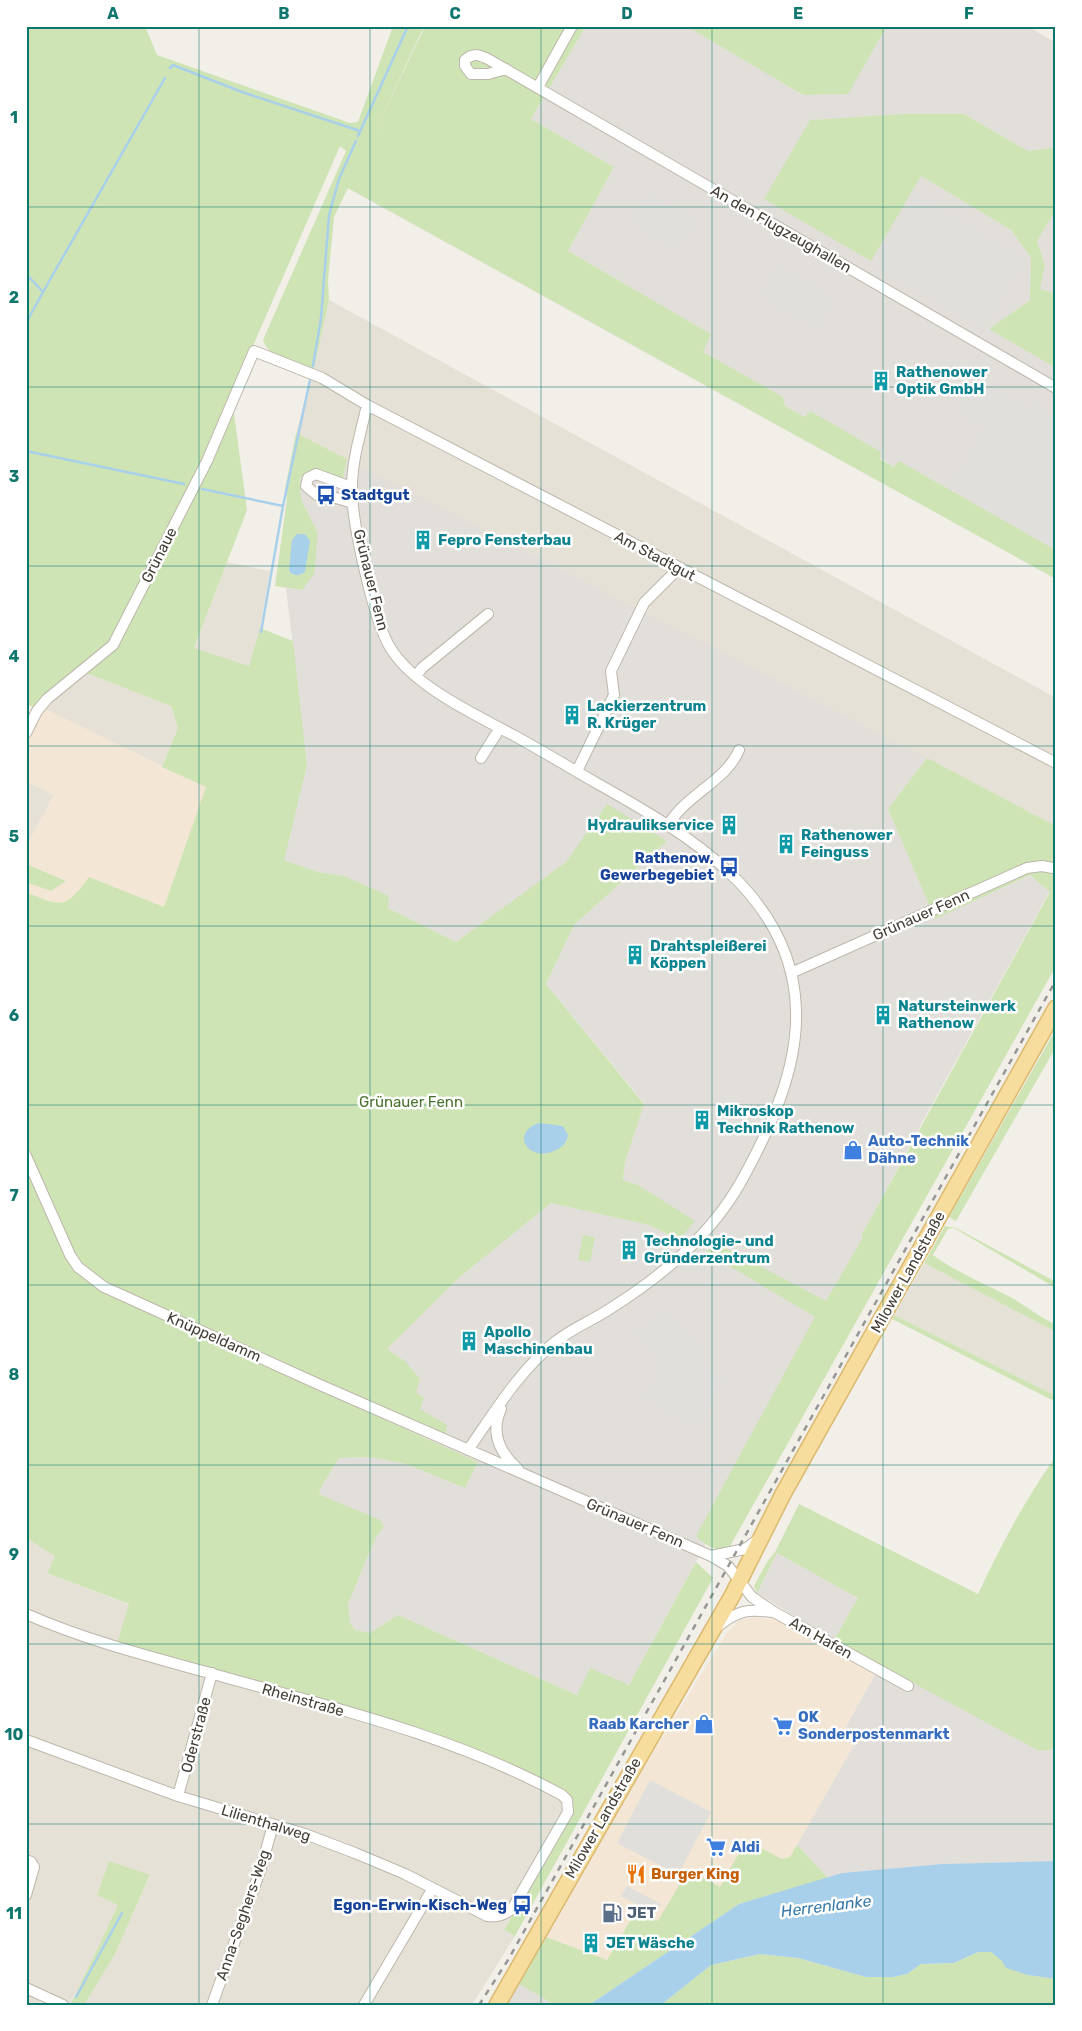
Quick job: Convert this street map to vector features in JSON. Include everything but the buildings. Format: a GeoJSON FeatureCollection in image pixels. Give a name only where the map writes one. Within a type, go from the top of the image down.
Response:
{"type":"FeatureCollection","features":[{"type":"Feature","properties":{"kind":"main road","name":"Milower Landstraße"},"geometry":{"type":"LineString","coordinates":[[497,2005],[740,1582],[783,1494],[1056,1008]]}},
{"type":"Feature","properties":{"kind":"street"},"geometry":{"type":"LineString","coordinates":[[538,87],[572,26]]}},
{"type":"Feature","properties":{"kind":"street","name":"An den Flugzeughallen"},"geometry":{"type":"LineString","coordinates":[[506,69],[1056,388]]}},
{"type":"Feature","properties":{"kind":"street","name":"Am Stadtgut"},"geometry":{"type":"LineString","coordinates":[[254,351],[322,378],[367,405],[1056,763]]}},
{"type":"Feature","properties":{"kind":"street","name":"Grünaue"},"geometry":{"type":"LineString","coordinates":[[26,733],[38,711],[48,699],[113,646],[207,461],[254,351]]}},
{"type":"Feature","properties":{"kind":"street","name":"Grünauer Fenn"},"geometry":{"type":"LineString","coordinates":[[367,405],[352,486],[353,502],[361,550],[383,633],[397,658],[416,676],[433,688],[669,824],[724,866],[751,895],[769,921],[791,973],[796,1009],[791,1061],[772,1116],[732,1196],[714,1222],[675,1262],[628,1297],[556,1341],[535,1360],[468,1450],[711,1556],[728,1566],[740,1582]]}},
{"type":"Feature","properties":{"kind":"street"},"geometry":{"type":"LineString","coordinates":[[352,486],[316,474],[308,478],[306,486],[318,496],[326,495],[353,502]]}},
{"type":"Feature","properties":{"kind":"street"},"geometry":{"type":"LineString","coordinates":[[576,771],[614,695],[611,671],[644,602],[678,568]]}},
{"type":"Feature","properties":{"kind":"street"},"geometry":{"type":"LineString","coordinates":[[416,676],[422,668],[488,614]]}},
{"type":"Feature","properties":{"kind":"street"},"geometry":{"type":"LineString","coordinates":[[481,758],[500,728]]}},
{"type":"Feature","properties":{"kind":"street"},"geometry":{"type":"LineString","coordinates":[[669,824],[688,800],[728,767],[739,750]]}},
{"type":"Feature","properties":{"kind":"street","name":"Grünauer Fenn"},"geometry":{"type":"LineString","coordinates":[[791,973],[1027,868],[1042,866],[1053,868]]}},
{"type":"Feature","properties":{"kind":"street","name":"Knüppeldamm"},"geometry":{"type":"LineString","coordinates":[[26,1156],[70,1255],[78,1267],[93,1281],[125,1298],[468,1450]]}},
{"type":"Feature","properties":{"kind":"street","name":"Grünauer Fenn"},"geometry":{"type":"LineString","coordinates":[[508,1395],[498,1415],[497,1441],[504,1456],[523,1474]]}},
{"type":"Feature","properties":{"kind":"street"},"geometry":{"type":"LineString","coordinates":[[711,1556],[745,1548],[762,1538]]}},
{"type":"Feature","properties":{"kind":"street","name":"Am Hafen"},"geometry":{"type":"LineString","coordinates":[[740,1582],[752,1597],[774,1612],[908,1686]]}},
{"type":"Feature","properties":{"kind":"street","name":"Milower Landstraße"},"geometry":{"type":"LineString","coordinates":[[711,1632],[732,1616],[748,1609],[774,1612]]}},
{"type":"Feature","properties":{"kind":"street","name":"Rheinstraße"},"geometry":{"type":"LineString","coordinates":[[26,1614],[115,1648],[400,1728],[516,1770],[562,1795],[568,1806],[568,1812],[512,1909],[501,1916]]}},
{"type":"Feature","properties":{"kind":"street","name":"Oderstraße"},"geometry":{"type":"LineString","coordinates":[[178,1796],[212,1674]]}},
{"type":"Feature","properties":{"kind":"street","name":"Lilienthalweg"},"geometry":{"type":"LineString","coordinates":[[26,1740],[178,1796],[273,1825],[355,1853],[433,1888],[487,1916],[501,1916]]}},
{"type":"Feature","properties":{"kind":"street","name":"Anna-Seghers-Weg"},"geometry":{"type":"LineString","coordinates":[[212,2005],[260,1871],[273,1825]]}},
{"type":"Feature","properties":{"kind":"street"},"geometry":{"type":"LineString","coordinates":[[26,1860],[31,1862],[34,1868],[26,1895]]}},
{"type":"Feature","properties":{"kind":"street"},"geometry":{"type":"LineString","coordinates":[[364,2005],[433,1888]]}},
{"type":"Feature","properties":{"kind":"street"},"geometry":{"type":"LineString","coordinates":[[26,1988],[63,2005]]}},
{"type":"Feature","properties":{"kind":"shaded area"},"geometry":{"type":"Polygon","coordinates":[[[424,26],[348,188],[1056,580],[347,188],[424,26]]]}},
{"type":"Feature","properties":{"kind":"shaded area"},"geometry":{"type":"Polygon","coordinates":[[[586,26],[686,26],[803,95],[848,93],[887,26],[1027,26],[1053,41],[1056,39],[1056,147],[1028,151],[964,114],[901,114],[811,120],[921,176],[1011,230],[1031,258],[1030,300],[989,329],[1056,368],[1056,550],[900,462],[894,467],[810,411],[804,417],[785,406],[783,397],[702,352],[711,334],[568,251],[614,167],[531,119],[586,26]]]}},
{"type":"Feature","properties":{"kind":"shaded area"},"geometry":{"type":"Polygon","coordinates":[[[649,194],[694,220],[678,248],[633,222],[649,194]]]}},
{"type":"Feature","properties":{"kind":"shaded area"},"geometry":{"type":"Polygon","coordinates":[[[915,197],[1023,260],[983,327],[876,264],[915,197]]]}},
{"type":"Feature","properties":{"kind":"shaded area"},"geometry":{"type":"Polygon","coordinates":[[[1056,210],[1056,294],[1039,289],[1045,265],[1037,241],[1056,210]]]}},
{"type":"Feature","properties":{"kind":"shaded area"},"geometry":{"type":"Polygon","coordinates":[[[777,267],[832,298],[816,326],[761,295],[777,267]]]}},
{"type":"Feature","properties":{"kind":"shaded area"},"geometry":{"type":"Polygon","coordinates":[[[329,300],[1056,698],[1056,826],[296,433],[312,378],[329,300]]]}},
{"type":"Feature","properties":{"kind":"shaded area"},"geometry":{"type":"Polygon","coordinates":[[[977,380],[1025,407],[1007,438],[959,412],[977,380]]]}},
{"type":"Feature","properties":{"kind":"shaded area"},"geometry":{"type":"Polygon","coordinates":[[[1033,404],[1056,416],[1056,550],[950,489],[985,429],[1011,443],[1033,404]]]}},
{"type":"Feature","properties":{"kind":"shaded area"},"geometry":{"type":"Polygon","coordinates":[[[347,459],[927,758],[888,809],[935,918],[1030,875],[1050,891],[924,1119],[862,1235],[863,1237],[826,1302],[714,1242],[706,1251],[816,1317],[697,1536],[705,1545],[629,1685],[577,1695],[398,1615],[370,1633],[355,1630],[350,1623],[348,1604],[376,1537],[383,1526],[321,1495],[319,1491],[339,1458],[370,1457],[406,1464],[465,1488],[478,1462],[408,1429],[419,1409],[416,1392],[405,1361],[387,1349],[461,1276],[551,1203],[649,1225],[679,1240],[638,1185],[623,1180],[625,1162],[644,1103],[546,984],[574,925],[667,841],[607,805],[567,862],[456,942],[388,908],[344,876],[318,872],[283,860],[307,765],[286,588],[302,590],[318,533],[301,499],[300,478],[315,468],[343,479],[347,459]]]}},
{"type":"Feature","properties":{"kind":"shaded area"},"geometry":{"type":"Polygon","coordinates":[[[227,562],[270,571],[260,628],[249,666],[194,649],[227,562]]]}},
{"type":"Feature","properties":{"kind":"shaded area"},"geometry":{"type":"Polygon","coordinates":[[[84,672],[171,706],[178,728],[162,767],[43,708],[84,672]]]}},
{"type":"Feature","properties":{"kind":"shaded area"},"geometry":{"type":"Polygon","coordinates":[[[43,708],[206,787],[164,907],[89,877],[74,898],[60,904],[52,903],[26,892],[26,881],[51,891],[66,881],[26,864],[26,847],[54,795],[26,781],[26,741],[43,708]]]}},
{"type":"Feature","properties":{"kind":"shaded area"},"geometry":{"type":"Polygon","coordinates":[[[26,781],[54,795],[26,847],[26,781]]]}},
{"type":"Feature","properties":{"kind":"shaded area"},"geometry":{"type":"Polygon","coordinates":[[[924,1263],[1056,1332],[1056,1396],[894,1315],[924,1263]]]}},
{"type":"Feature","properties":{"kind":"shaded area"},"geometry":{"type":"Polygon","coordinates":[[[664,1309],[699,1347],[697,1361],[724,1378],[713,1397],[716,1399],[699,1427],[645,1397],[664,1365],[637,1334],[664,1309]]]}},
{"type":"Feature","properties":{"kind":"shaded area"},"geometry":{"type":"Polygon","coordinates":[[[26,1538],[55,1556],[47,1573],[130,1605],[118,1644],[223,1671],[403,1726],[563,1793],[570,1815],[504,1930],[515,1936],[472,2005],[84,2005],[115,1954],[150,1876],[109,1861],[97,1895],[117,1905],[117,1907],[71,2004],[54,2005],[40,2000],[38,2005],[26,2005],[26,1538]]]}},
{"type":"Feature","properties":{"kind":"shaded area"},"geometry":{"type":"Polygon","coordinates":[[[777,1553],[858,1598],[834,1640],[757,1593],[777,1553]]]}},
{"type":"Feature","properties":{"kind":"shaded area"},"geometry":{"type":"Polygon","coordinates":[[[754,1617],[769,1619],[775,1617],[875,1675],[840,1736],[854,1745],[790,1857],[782,1859],[746,1840],[720,1887],[688,1870],[658,1922],[636,1911],[607,1960],[546,1937],[626,1796],[728,1631],[740,1620],[754,1617]]]}},
{"type":"Feature","properties":{"kind":"shaded area"},"geometry":{"type":"Polygon","coordinates":[[[897,1672],[1039,1751],[1056,1749],[1056,1861],[942,1864],[842,1873],[828,1878],[797,1845],[854,1745],[840,1737],[875,1675],[897,1672]]]}},
{"type":"Feature","properties":{"kind":"shaded area"},"geometry":{"type":"Polygon","coordinates":[[[650,1780],[711,1812],[678,1875],[617,1843],[650,1780]]]}},
{"type":"Feature","properties":{"kind":"shaded area"},"geometry":{"type":"Polygon","coordinates":[[[627,1886],[661,1904],[655,1914],[621,1896],[627,1886]]]}},
{"type":"Feature","properties":{"kind":"shaded area"},"geometry":{"type":"Polygon","coordinates":[[[519,1984],[555,2005],[507,2005],[519,1984]]]}},
{"type":"Feature","properties":{"kind":"green space"},"geometry":{"type":"Polygon","coordinates":[[[26,26],[145,26],[157,55],[350,123],[358,122],[393,26],[424,26],[372,138],[425,26],[586,26],[531,119],[614,167],[568,251],[711,334],[703,352],[783,397],[785,406],[804,417],[810,411],[881,452],[880,459],[894,467],[899,461],[1056,550],[1056,579],[348,188],[334,217],[328,281],[329,300],[314,369],[292,363],[277,356],[270,351],[263,340],[346,151],[340,146],[205,456],[111,645],[46,693],[35,709],[26,703],[26,26]]]}},
{"type":"Feature","properties":{"kind":"green space"},"geometry":{"type":"Polygon","coordinates":[[[686,26],[887,26],[848,94],[803,95],[686,26]]]}},
{"type":"Feature","properties":{"kind":"green space"},"geometry":{"type":"Polygon","coordinates":[[[901,114],[964,114],[1028,151],[1056,147],[1056,210],[1037,241],[1045,265],[1040,289],[1056,294],[1056,368],[989,329],[1030,300],[1031,258],[1011,230],[921,176],[871,261],[764,199],[810,120],[901,114]]]}},
{"type":"Feature","properties":{"kind":"green space"},"geometry":{"type":"Polygon","coordinates":[[[233,406],[247,510],[194,648],[249,666],[260,628],[293,641],[307,765],[284,860],[318,872],[344,876],[389,896],[388,908],[456,942],[566,862],[607,804],[667,841],[574,925],[546,984],[644,1104],[625,1162],[623,1180],[638,1185],[695,1221],[679,1240],[649,1225],[551,1203],[461,1276],[387,1349],[405,1361],[420,1379],[416,1392],[424,1398],[420,1409],[447,1425],[446,1434],[411,1421],[106,1283],[81,1265],[73,1252],[26,1145],[26,892],[47,901],[62,902],[74,895],[89,877],[164,907],[206,787],[162,767],[178,728],[171,706],[84,672],[115,648],[233,406]]]}},
{"type":"Feature","properties":{"kind":"green space"},"geometry":{"type":"Polygon","coordinates":[[[296,433],[347,459],[343,479],[315,468],[300,478],[301,499],[318,533],[314,574],[302,590],[275,586],[287,499],[285,489],[296,433]],[[294,537],[289,570],[294,575],[302,574],[294,537]]]}},
{"type":"Feature","properties":{"kind":"green space"},"geometry":{"type":"Polygon","coordinates":[[[927,758],[1056,826],[1056,966],[729,1548],[715,1549],[696,1536],[815,1317],[706,1252],[714,1242],[826,1301],[863,1237],[861,1236],[1050,892],[1030,875],[935,919],[888,809],[927,758]]]}},
{"type":"Feature","properties":{"kind":"green space"},"geometry":{"type":"Polygon","coordinates":[[[26,864],[66,881],[51,891],[26,882],[26,864]]]}},
{"type":"Feature","properties":{"kind":"green space"},"geometry":{"type":"Polygon","coordinates":[[[1056,1029],[1056,1047],[956,1221],[949,1217],[1056,1029]]]}},
{"type":"Feature","properties":{"kind":"green space"},"geometry":{"type":"Polygon","coordinates":[[[26,1163],[77,1271],[90,1283],[123,1300],[478,1462],[465,1488],[406,1464],[370,1457],[339,1458],[319,1491],[321,1495],[380,1520],[384,1526],[376,1537],[348,1604],[350,1623],[355,1630],[370,1633],[398,1615],[577,1695],[590,1668],[629,1685],[696,1562],[713,1578],[515,1936],[504,1930],[570,1815],[569,1798],[403,1726],[223,1671],[117,1644],[129,1604],[47,1573],[55,1556],[26,1538],[26,1163]]]}},
{"type":"Feature","properties":{"kind":"green space"},"geometry":{"type":"Polygon","coordinates":[[[945,1226],[956,1228],[1056,1282],[1056,1288],[954,1228],[948,1229],[933,1255],[962,1273],[1012,1298],[1056,1325],[1056,1332],[924,1263],[945,1226]]]}},
{"type":"Feature","properties":{"kind":"green space"},"geometry":{"type":"Polygon","coordinates":[[[583,1235],[595,1238],[590,1262],[578,1260],[583,1235]]]}},
{"type":"Feature","properties":{"kind":"green space"},"geometry":{"type":"Polygon","coordinates":[[[894,1315],[1056,1396],[1056,1402],[892,1319],[894,1315]]]}},
{"type":"Feature","properties":{"kind":"green space"},"geometry":{"type":"Polygon","coordinates":[[[1056,1456],[1056,1749],[1039,1751],[834,1640],[858,1598],[777,1553],[757,1593],[754,1586],[767,1562],[775,1552],[799,1504],[978,1594],[1014,1523],[1056,1456]]]}},
{"type":"Feature","properties":{"kind":"green space"},"geometry":{"type":"Polygon","coordinates":[[[746,1840],[782,1859],[790,1857],[797,1845],[828,1878],[739,1904],[589,2005],[555,2005],[519,1984],[546,1937],[607,1960],[636,1911],[658,1921],[688,1870],[720,1887],[746,1840]]]}},
{"type":"Feature","properties":{"kind":"green space"},"geometry":{"type":"Polygon","coordinates":[[[109,1861],[150,1875],[115,1954],[84,2005],[72,2005],[117,1907],[117,1905],[97,1895],[109,1861]]]}},
{"type":"Feature","properties":{"kind":"green space"},"geometry":{"type":"Polygon","coordinates":[[[978,1952],[991,1952],[1028,1975],[1056,1979],[1056,2005],[661,2005],[711,1965],[760,1954],[798,1958],[866,1977],[893,1977],[907,1974],[921,1964],[954,1963],[978,1952]]]}},
{"type":"Feature","properties":{"kind":"water"},"geometry":{"type":"Polygon","coordinates":[[[297,534],[305,534],[310,541],[305,572],[296,575],[292,574],[289,570],[292,540],[297,534]]]}},
{"type":"Feature","properties":{"kind":"water"},"geometry":{"type":"Polygon","coordinates":[[[539,1123],[563,1126],[568,1135],[567,1140],[558,1149],[546,1153],[538,1153],[531,1150],[526,1146],[524,1140],[525,1133],[539,1123]]]}},
{"type":"Feature","properties":{"kind":"water","name":"Herrenlanke"},"geometry":{"type":"Polygon","coordinates":[[[1056,1861],[1056,1979],[1028,1975],[1006,1968],[1002,1961],[991,1952],[978,1952],[954,1963],[921,1964],[907,1974],[893,1977],[866,1977],[798,1958],[760,1954],[711,1965],[661,2005],[589,2005],[739,1904],[842,1873],[942,1864],[1056,1861]]]}},
{"type":"Feature","properties":{"kind":"waterway"},"geometry":{"type":"LineString","coordinates":[[358,136],[408,26]]}},
{"type":"Feature","properties":{"kind":"waterway"},"geometry":{"type":"LineString","coordinates":[[170,68],[173,65],[242,92],[360,131]]}},
{"type":"Feature","properties":{"kind":"waterway"},"geometry":{"type":"LineString","coordinates":[[26,274],[43,292],[165,78]]}},
{"type":"Feature","properties":{"kind":"waterway"},"geometry":{"type":"LineString","coordinates":[[313,366],[321,318],[329,215],[339,179],[356,141]]}},
{"type":"Feature","properties":{"kind":"waterway"},"geometry":{"type":"LineString","coordinates":[[26,323],[43,292]]}},
{"type":"Feature","properties":{"kind":"waterway"},"geometry":{"type":"LineString","coordinates":[[261,632],[283,506],[310,380]]}},
{"type":"Feature","properties":{"kind":"waterway"},"geometry":{"type":"LineString","coordinates":[[26,451],[184,484]]}},
{"type":"Feature","properties":{"kind":"waterway"},"geometry":{"type":"LineString","coordinates":[[202,489],[283,506]]}},
{"type":"Feature","properties":{"kind":"waterway"},"geometry":{"type":"LineString","coordinates":[[76,1997],[122,1913]]}},
{"type":"Feature","properties":{"kind":"railway"},"geometry":{"type":"LineString","coordinates":[[479,2005],[508,1960],[1056,980]]}},
{"type":"Feature","properties":{"kind":"place","name":"Rathenower Optik GmbH"},"geometry":{"type":"Point","coordinates":[881,381]}},
{"type":"Feature","properties":{"kind":"place","name":"Stadtgut"},"geometry":{"type":"Point","coordinates":[326,495]}},
{"type":"Feature","properties":{"kind":"place","name":"Fepro Fensterbau"},"geometry":{"type":"Point","coordinates":[423,540]}},
{"type":"Feature","properties":{"kind":"place","name":"Lackierzentrum R. Krüger"},"geometry":{"type":"Point","coordinates":[572,715]}},
{"type":"Feature","properties":{"kind":"place","name":"Hydraulikservice"},"geometry":{"type":"Point","coordinates":[729,825]}},
{"type":"Feature","properties":{"kind":"place","name":"Rathenower Feinguss"},"geometry":{"type":"Point","coordinates":[786,844]}},
{"type":"Feature","properties":{"kind":"place","name":"Rathenow, Gewerbegebiet"},"geometry":{"type":"Point","coordinates":[729,867]}},
{"type":"Feature","properties":{"kind":"place","name":"Drahtspleißerei Köppen"},"geometry":{"type":"Point","coordinates":[635,955]}},
{"type":"Feature","properties":{"kind":"place","name":"Natursteinwerk Rathenow"},"geometry":{"type":"Point","coordinates":[883,1015]}},
{"type":"Feature","properties":{"kind":"place","name":"Mikroskop Technik Rathenow"},"geometry":{"type":"Point","coordinates":[702,1120]}},
{"type":"Feature","properties":{"kind":"place","name":"Auto-Technik Dähne"},"geometry":{"type":"Point","coordinates":[853,1150]}},
{"type":"Feature","properties":{"kind":"place","name":"Technologie- und Gründerzentrum"},"geometry":{"type":"Point","coordinates":[629,1250]}},
{"type":"Feature","properties":{"kind":"place","name":"Apollo Maschinenbau"},"geometry":{"type":"Point","coordinates":[469,1341]}},
{"type":"Feature","properties":{"kind":"place","name":"Raab Karcher"},"geometry":{"type":"Point","coordinates":[704,1724]}},
{"type":"Feature","properties":{"kind":"place","name":"OK Sonderpostenmarkt"},"geometry":{"type":"Point","coordinates":[783,1726]}},
{"type":"Feature","properties":{"kind":"place","name":"Aldi"},"geometry":{"type":"Point","coordinates":[716,1847]}},
{"type":"Feature","properties":{"kind":"place","name":"Burger King"},"geometry":{"type":"Point","coordinates":[636,1874]}},
{"type":"Feature","properties":{"kind":"place","name":"Egon-Erwin-Kisch-Weg"},"geometry":{"type":"Point","coordinates":[522,1905]}},
{"type":"Feature","properties":{"kind":"place","name":"JET"},"geometry":{"type":"Point","coordinates":[612,1913]}},
{"type":"Feature","properties":{"kind":"place","name":"JET Wäsche"},"geometry":{"type":"Point","coordinates":[591,1943]}}]}
